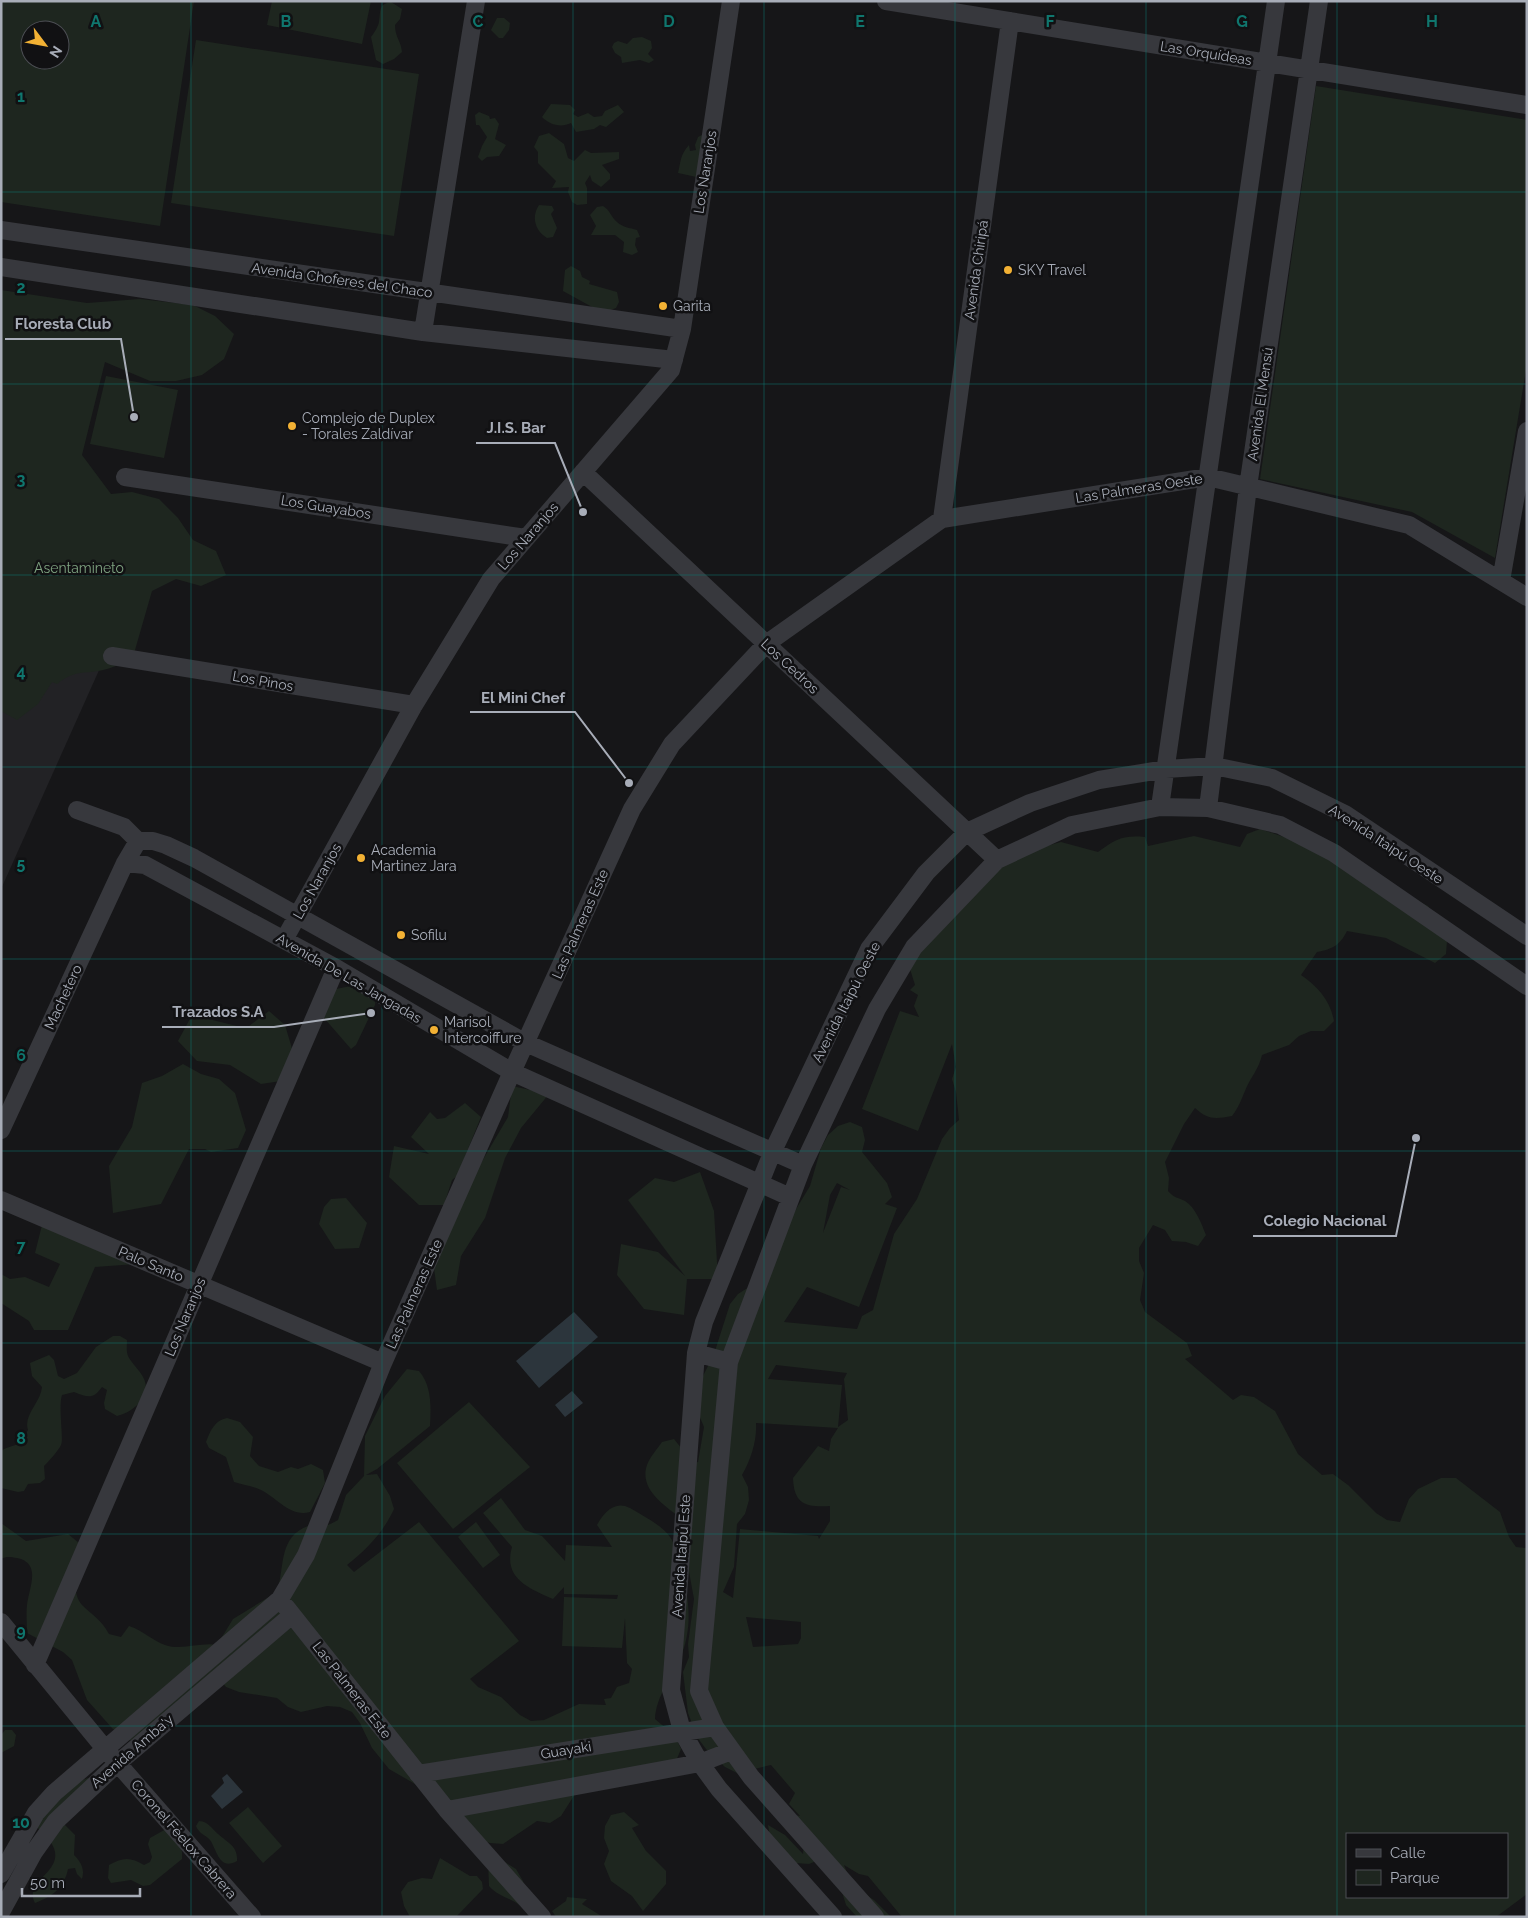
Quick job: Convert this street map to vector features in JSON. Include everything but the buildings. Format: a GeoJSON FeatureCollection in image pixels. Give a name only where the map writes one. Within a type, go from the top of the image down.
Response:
{"type":"FeatureCollection","features":[{"type":"Feature","properties":{"kind":"street"},"geometry":{"type":"LineString","coordinates":[[423,332],[476,1]]}},
{"type":"Feature","properties":{"kind":"street","name":"Los Naranjos"},"geometry":{"type":"LineString","coordinates":[[284,940],[414,705],[491,579],[665,378],[674,360],[682,329],[731,1]]}},
{"type":"Feature","properties":{"kind":"street","name":"Las Orquídeas"},"geometry":{"type":"LineString","coordinates":[[886,1],[1527,105]]}},
{"type":"Feature","properties":{"kind":"street"},"geometry":{"type":"LineString","coordinates":[[1160,807],[1276,1]]}},
{"type":"Feature","properties":{"kind":"street","name":"Avenida El Mensú"},"geometry":{"type":"LineString","coordinates":[[1208,808],[1248,487],[1308,70],[1320,1]]}},
{"type":"Feature","properties":{"kind":"street","name":"Avenida Chiripá"},"geometry":{"type":"LineString","coordinates":[[942,519],[1010,21]]}},
{"type":"Feature","properties":{"kind":"street","name":"Avenida Choferes del Chaco"},"geometry":{"type":"LineString","coordinates":[[1,230],[682,329]]}},
{"type":"Feature","properties":{"kind":"street"},"geometry":{"type":"LineString","coordinates":[[1,267],[423,332],[674,360]]}},
{"type":"Feature","properties":{"kind":"street"},"geometry":{"type":"LineString","coordinates":[[1501,582],[1527,430]]}},
{"type":"Feature","properties":{"kind":"street","name":"Los Cedros"},"geometry":{"type":"LineString","coordinates":[[583,472],[997,860]]}},
{"type":"Feature","properties":{"kind":"street","name":"Los Guayabos"},"geometry":{"type":"LineString","coordinates":[[125,477],[526,538]]}},
{"type":"Feature","properties":{"kind":"street","name":"Las Palmeras Oeste"},"geometry":{"type":"LineString","coordinates":[[766,644],[942,519],[1208,477],[1410,525],[1527,597]]}},
{"type":"Feature","properties":{"kind":"street","name":"Las Palmeras Este"},"geometry":{"type":"LineString","coordinates":[[542,1917],[447,1810],[280,1599],[306,1555],[383,1363],[512,1072],[632,809],[672,744],[766,644]]}},
{"type":"Feature","properties":{"kind":"street","name":"Los Pinos"},"geometry":{"type":"LineString","coordinates":[[112,656],[414,705]]}},
{"type":"Feature","properties":{"kind":"street","name":"Avenida Itaipú Oeste"},"geometry":{"type":"LineString","coordinates":[[772,1153],[869,949],[926,873],[967,832],[1030,803],[1099,780],[1166,769],[1214,766],[1272,778],[1345,814],[1527,936]]}},
{"type":"Feature","properties":{"kind":"street"},"geometry":{"type":"LineString","coordinates":[[77,810],[124,828],[138,841],[153,841],[180,852],[298,915],[526,1043],[772,1153],[803,1165],[877,1009],[914,947],[997,860],[1072,825],[1160,807],[1208,808],[1280,825],[1334,853],[1527,986]]}},
{"type":"Feature","properties":{"kind":"street","name":"Machetero"},"geometry":{"type":"LineString","coordinates":[[1,1130],[125,864],[138,841]]}},
{"type":"Feature","properties":{"kind":"street","name":"Avenida De Las Jangadas"},"geometry":{"type":"LineString","coordinates":[[125,864],[145,865],[336,968],[512,1072],[790,1197]]}},
{"type":"Feature","properties":{"kind":"street","name":"Los Naranjos"},"geometry":{"type":"LineString","coordinates":[[35,1665],[336,968]]}},
{"type":"Feature","properties":{"kind":"street","name":"Avenida Itaipú Este"},"geometry":{"type":"LineString","coordinates":[[772,1153],[704,1322],[696,1353],[671,1690],[682,1732],[700,1763],[719,1789],[833,1917]]}},
{"type":"Feature","properties":{"kind":"street","name":"Avenida Itaipú Este"},"geometry":{"type":"LineString","coordinates":[[803,1165],[729,1362],[699,1691],[715,1727],[751,1777],[875,1917]]}},
{"type":"Feature","properties":{"kind":"street","name":"Palo Santo"},"geometry":{"type":"LineString","coordinates":[[1,1200],[383,1363]]}},
{"type":"Feature","properties":{"kind":"street"},"geometry":{"type":"LineString","coordinates":[[696,1353],[729,1362]]}},
{"type":"Feature","properties":{"kind":"street","name":"Avenida Amba'y"},"geometry":{"type":"LineString","coordinates":[[1,1912],[48,1830],[112,1756],[280,1599]]}},
{"type":"Feature","properties":{"kind":"street","name":"Avenida Amba'y"},"geometry":{"type":"LineString","coordinates":[[1,1874],[36,1813],[54,1793],[112,1756],[292,1615]]}},
{"type":"Feature","properties":{"kind":"street","name":"Coronel Féelox Cabrera"},"geometry":{"type":"LineString","coordinates":[[1,1622],[112,1756],[252,1917]]}},
{"type":"Feature","properties":{"kind":"street","name":"Guayaki"},"geometry":{"type":"LineString","coordinates":[[418,1774],[715,1727]]}},
{"type":"Feature","properties":{"kind":"street"},"geometry":{"type":"LineString","coordinates":[[447,1810],[700,1763],[731,1751]]}},
{"type":"Feature","properties":{"kind":"shaded area"},"geometry":{"type":"Polygon","coordinates":[[[1,651],[100,668],[1,889],[1,651]]]}},
{"type":"Feature","properties":{"kind":"shaded area"},"geometry":{"type":"Polygon","coordinates":[[[574,1312],[598,1337],[539,1388],[516,1361],[574,1312]]]}},
{"type":"Feature","properties":{"kind":"shaded area"},"geometry":{"type":"Polygon","coordinates":[[[572,1391],[583,1403],[565,1417],[555,1405],[572,1391]]]}},
{"type":"Feature","properties":{"kind":"shaded area"},"geometry":{"type":"Polygon","coordinates":[[[227,1774],[243,1792],[222,1809],[211,1796],[224,1783],[222,1778],[227,1774]]]}},
{"type":"Feature","properties":{"kind":"green space"},"geometry":{"type":"Polygon","coordinates":[[[1,1],[194,1],[160,226],[1,202],[1,1]]]}},
{"type":"Feature","properties":{"kind":"green space"},"geometry":{"type":"Polygon","coordinates":[[[272,1],[371,1],[362,44],[267,25],[272,1]]]}},
{"type":"Feature","properties":{"kind":"green space"},"geometry":{"type":"Polygon","coordinates":[[[391,2],[402,9],[400,19],[395,25],[402,52],[394,59],[383,64],[376,60],[371,37],[376,30],[382,6],[391,2]]]}},
{"type":"Feature","properties":{"kind":"green space"},"geometry":{"type":"Polygon","coordinates":[[[497,18],[504,18],[510,23],[509,30],[503,38],[499,38],[491,30],[497,18]]]}},
{"type":"Feature","properties":{"kind":"green space"},"geometry":{"type":"Polygon","coordinates":[[[642,37],[651,41],[652,48],[648,54],[654,60],[649,63],[640,60],[622,63],[621,57],[615,53],[612,47],[614,43],[618,41],[627,44],[633,38],[642,37]]]}},
{"type":"Feature","properties":{"kind":"green space"},"geometry":{"type":"Polygon","coordinates":[[[196,40],[419,74],[394,236],[171,203],[196,40]]]}},
{"type":"Feature","properties":{"kind":"green space"},"geometry":{"type":"Polygon","coordinates":[[[1316,86],[1527,120],[1527,364],[1495,558],[1412,512],[1260,479],[1316,86]]]}},
{"type":"Feature","properties":{"kind":"green space"},"geometry":{"type":"Polygon","coordinates":[[[551,104],[570,105],[575,110],[573,114],[578,117],[588,113],[594,117],[602,116],[605,111],[618,105],[624,112],[606,127],[600,125],[594,129],[576,132],[571,123],[556,125],[542,117],[551,104]]]}},
{"type":"Feature","properties":{"kind":"green space"},"geometry":{"type":"Polygon","coordinates":[[[479,112],[489,116],[490,119],[495,118],[499,124],[495,139],[506,145],[499,156],[487,157],[482,161],[478,157],[487,137],[479,125],[476,125],[475,115],[479,112]]]}},
{"type":"Feature","properties":{"kind":"green space"},"geometry":{"type":"Polygon","coordinates":[[[710,131],[701,178],[678,173],[681,158],[689,145],[690,151],[696,150],[695,145],[698,137],[710,131]]]}},
{"type":"Feature","properties":{"kind":"green space"},"geometry":{"type":"Polygon","coordinates":[[[549,133],[564,144],[568,158],[574,161],[585,150],[591,153],[619,152],[619,159],[602,165],[610,174],[610,179],[601,187],[592,181],[590,175],[585,183],[587,188],[587,204],[577,205],[572,202],[568,192],[569,187],[552,188],[556,181],[538,163],[538,152],[534,147],[539,136],[549,133]]]}},
{"type":"Feature","properties":{"kind":"green space"},"geometry":{"type":"Polygon","coordinates":[[[539,205],[552,206],[554,210],[551,214],[557,228],[553,237],[547,238],[537,228],[535,214],[539,205]]]}},
{"type":"Feature","properties":{"kind":"green space"},"geometry":{"type":"Polygon","coordinates":[[[603,206],[619,224],[637,230],[640,237],[636,238],[635,245],[638,252],[632,255],[623,252],[624,242],[615,235],[591,235],[596,226],[590,215],[597,207],[603,206]]]}},
{"type":"Feature","properties":{"kind":"green space"},"geometry":{"type":"Polygon","coordinates":[[[571,266],[580,271],[582,277],[590,281],[589,284],[617,292],[619,302],[616,308],[603,313],[563,291],[565,270],[571,266]]]}},
{"type":"Feature","properties":{"kind":"green space","name":"Asentamineto"},"geometry":{"type":"Polygon","coordinates":[[[1,290],[87,303],[140,299],[193,305],[215,316],[234,334],[224,359],[202,375],[176,381],[150,381],[105,362],[82,455],[111,494],[132,492],[159,499],[178,518],[193,540],[216,551],[226,575],[201,586],[176,579],[152,591],[133,657],[110,668],[76,674],[57,684],[52,682],[38,704],[17,720],[1,711],[1,290]]]}},
{"type":"Feature","properties":{"kind":"green space"},"geometry":{"type":"Polygon","coordinates":[[[106,376],[178,390],[164,458],[90,444],[106,376]]]}},
{"type":"Feature","properties":{"kind":"green space"},"geometry":{"type":"Polygon","coordinates":[[[1260,829],[1296,841],[1428,906],[1443,928],[1447,941],[1446,954],[1435,963],[1386,938],[1347,931],[1342,940],[1335,946],[1317,952],[1301,975],[1313,984],[1326,1000],[1334,1021],[1324,1031],[1311,1031],[1299,1036],[1289,1045],[1262,1055],[1257,1069],[1232,1116],[1212,1118],[1195,1108],[1184,1124],[1165,1162],[1169,1178],[1168,1191],[1189,1204],[1198,1216],[1206,1235],[1198,1246],[1186,1242],[1172,1241],[1165,1230],[1153,1225],[1139,1248],[1139,1261],[1144,1273],[1140,1300],[1145,1312],[1187,1343],[1192,1356],[1185,1359],[1233,1400],[1241,1395],[1254,1397],[1275,1411],[1298,1454],[1322,1475],[1333,1474],[1348,1485],[1376,1513],[1387,1520],[1400,1522],[1409,1499],[1418,1489],[1441,1478],[1456,1478],[1500,1512],[1509,1537],[1516,1547],[1527,1548],[1527,1894],[1496,1917],[902,1917],[868,1876],[859,1874],[844,1865],[852,1885],[874,1900],[891,1917],[857,1917],[846,1905],[838,1879],[821,1859],[809,1864],[795,1863],[770,1838],[768,1825],[785,1835],[803,1854],[804,1841],[795,1815],[800,1816],[789,1804],[795,1793],[771,1765],[737,1773],[725,1767],[706,1749],[697,1737],[688,1713],[683,1672],[689,1657],[688,1644],[694,1599],[679,1517],[649,1489],[645,1474],[647,1465],[662,1442],[674,1439],[682,1449],[685,1463],[698,1462],[704,1427],[699,1415],[703,1376],[714,1354],[730,1304],[738,1294],[749,1287],[810,1186],[821,1148],[828,1135],[838,1126],[850,1122],[862,1127],[865,1140],[862,1152],[887,1183],[892,1197],[885,1204],[897,1208],[859,1307],[807,1287],[784,1322],[857,1329],[862,1316],[873,1310],[894,1234],[917,1199],[942,1139],[959,1120],[956,1092],[952,1079],[956,1067],[952,1044],[918,1131],[862,1109],[900,1011],[919,1017],[914,1006],[918,995],[910,990],[915,985],[910,969],[911,957],[993,860],[1061,842],[1098,852],[1125,837],[1145,837],[1148,846],[1194,836],[1240,847],[1247,834],[1260,829]],[[837,1183],[830,1195],[823,1233],[841,1187],[850,1190],[837,1183]],[[776,1365],[768,1379],[842,1385],[838,1427],[848,1420],[844,1379],[847,1373],[776,1365]],[[756,1423],[753,1450],[742,1475],[748,1487],[749,1500],[745,1514],[737,1524],[734,1567],[723,1592],[733,1598],[740,1529],[818,1536],[819,1539],[830,1521],[830,1506],[808,1505],[799,1499],[794,1487],[793,1478],[818,1446],[829,1451],[831,1439],[838,1428],[756,1423]],[[746,1617],[753,1647],[798,1644],[801,1638],[801,1622],[746,1617]]]}},
{"type":"Feature","properties":{"kind":"green space"},"geometry":{"type":"Polygon","coordinates":[[[356,985],[377,992],[375,1005],[356,1045],[351,1049],[318,1011],[336,989],[356,985]]]}},
{"type":"Feature","properties":{"kind":"green space"},"geometry":{"type":"Polygon","coordinates":[[[269,1011],[285,1025],[296,1062],[288,1080],[261,1084],[230,1065],[197,1061],[178,1041],[192,1015],[241,1027],[249,1026],[269,1011]]]}},
{"type":"Feature","properties":{"kind":"green space"},"geometry":{"type":"Polygon","coordinates":[[[183,1064],[201,1074],[219,1079],[235,1093],[246,1130],[238,1148],[211,1152],[205,1149],[189,1149],[161,1204],[113,1213],[109,1166],[132,1127],[142,1083],[162,1076],[183,1064]]]}},
{"type":"Feature","properties":{"kind":"green space"},"geometry":{"type":"Polygon","coordinates":[[[512,1086],[549,1094],[521,1128],[505,1158],[485,1218],[461,1256],[456,1285],[437,1290],[433,1261],[444,1226],[508,1117],[512,1086]]]}},
{"type":"Feature","properties":{"kind":"green space"},"geometry":{"type":"Polygon","coordinates":[[[465,1103],[481,1117],[457,1176],[452,1180],[444,1205],[419,1205],[389,1177],[394,1146],[429,1154],[411,1137],[430,1112],[437,1119],[445,1118],[465,1103]]]}},
{"type":"Feature","properties":{"kind":"green space"},"geometry":{"type":"Polygon","coordinates":[[[700,1172],[714,1211],[718,1279],[687,1279],[684,1315],[644,1309],[617,1275],[621,1244],[658,1252],[685,1276],[628,1200],[655,1178],[674,1182],[700,1172]]]}},
{"type":"Feature","properties":{"kind":"green space"},"geometry":{"type":"Polygon","coordinates":[[[346,1198],[367,1223],[359,1248],[335,1249],[319,1224],[324,1207],[331,1199],[346,1198]]]}},
{"type":"Feature","properties":{"kind":"green space"},"geometry":{"type":"Polygon","coordinates":[[[43,1221],[136,1264],[95,1267],[68,1330],[34,1330],[29,1321],[1,1303],[1,1274],[10,1279],[25,1277],[49,1287],[60,1264],[35,1253],[43,1221]]]}},
{"type":"Feature","properties":{"kind":"green space"},"geometry":{"type":"Polygon","coordinates":[[[113,1336],[120,1336],[127,1340],[128,1356],[144,1379],[146,1386],[143,1398],[134,1408],[117,1416],[105,1409],[104,1403],[107,1390],[102,1387],[93,1396],[74,1392],[62,1395],[62,1442],[58,1450],[44,1466],[45,1479],[40,1483],[28,1484],[24,1491],[18,1492],[1,1488],[1,1451],[22,1441],[28,1430],[28,1419],[41,1393],[42,1387],[32,1376],[30,1363],[49,1355],[54,1360],[58,1376],[64,1379],[77,1373],[96,1347],[113,1336]]]}},
{"type":"Feature","properties":{"kind":"green space"},"geometry":{"type":"Polygon","coordinates":[[[407,1369],[419,1371],[426,1383],[430,1404],[430,1426],[377,1469],[366,1475],[377,1474],[390,1496],[394,1509],[385,1526],[374,1540],[347,1565],[354,1572],[419,1522],[519,1641],[470,1679],[478,1687],[501,1697],[520,1715],[531,1721],[544,1720],[579,1704],[606,1705],[604,1699],[611,1698],[617,1687],[629,1683],[632,1669],[627,1663],[625,1618],[622,1648],[562,1646],[564,1597],[617,1599],[618,1595],[564,1594],[564,1587],[553,1599],[527,1586],[514,1574],[511,1567],[512,1547],[483,1513],[501,1498],[525,1530],[542,1536],[565,1561],[566,1545],[612,1547],[597,1525],[603,1516],[615,1506],[620,1505],[630,1508],[657,1525],[670,1537],[674,1544],[686,1590],[689,1613],[687,1636],[680,1659],[661,1695],[655,1719],[675,1736],[681,1749],[676,1761],[575,1794],[561,1816],[550,1823],[537,1821],[503,1844],[477,1839],[422,1788],[389,1769],[372,1748],[360,1723],[352,1712],[340,1707],[327,1706],[301,1712],[288,1707],[277,1698],[239,1692],[226,1687],[221,1681],[135,1742],[123,1738],[87,1700],[72,1660],[63,1652],[27,1633],[27,1608],[32,1571],[25,1561],[10,1557],[1,1559],[1,1523],[26,1541],[68,1534],[79,1543],[75,1576],[78,1599],[100,1621],[109,1634],[121,1637],[129,1626],[171,1647],[217,1645],[233,1619],[277,1592],[284,1554],[292,1537],[298,1531],[308,1526],[324,1526],[338,1520],[346,1495],[364,1476],[365,1436],[385,1396],[407,1369]]]}},
{"type":"Feature","properties":{"kind":"green space"},"geometry":{"type":"Polygon","coordinates":[[[469,1402],[530,1467],[453,1529],[397,1463],[469,1402]]]}},
{"type":"Feature","properties":{"kind":"green space"},"geometry":{"type":"Polygon","coordinates":[[[227,1418],[240,1422],[253,1437],[250,1456],[259,1466],[278,1472],[291,1467],[298,1469],[311,1464],[323,1470],[325,1483],[310,1512],[303,1513],[290,1510],[267,1493],[255,1487],[234,1482],[226,1457],[209,1448],[206,1442],[216,1424],[227,1418]]]}},
{"type":"Feature","properties":{"kind":"green space"},"geometry":{"type":"Polygon","coordinates":[[[476,1522],[500,1555],[483,1568],[458,1537],[476,1522]]]}},
{"type":"Feature","properties":{"kind":"green space"},"geometry":{"type":"Polygon","coordinates":[[[5,1730],[12,1730],[16,1735],[14,1746],[1,1753],[1,1735],[5,1730]]]}},
{"type":"Feature","properties":{"kind":"green space"},"geometry":{"type":"Polygon","coordinates":[[[88,1778],[93,1783],[61,1821],[75,1835],[74,1855],[82,1866],[82,1879],[77,1874],[75,1868],[68,1869],[61,1886],[47,1897],[35,1903],[33,1895],[35,1887],[55,1860],[55,1851],[49,1839],[37,1827],[37,1820],[77,1782],[88,1778]]]}},
{"type":"Feature","properties":{"kind":"green space"},"geometry":{"type":"Polygon","coordinates":[[[248,1807],[282,1846],[263,1863],[229,1823],[248,1807]]]}},
{"type":"Feature","properties":{"kind":"green space"},"geometry":{"type":"Polygon","coordinates":[[[624,1812],[639,1825],[632,1828],[646,1851],[666,1871],[666,1884],[643,1911],[632,1896],[611,1881],[604,1864],[609,1851],[604,1838],[605,1826],[611,1815],[624,1812]]]}},
{"type":"Feature","properties":{"kind":"green space"},"geometry":{"type":"Polygon","coordinates":[[[199,1821],[208,1824],[232,1845],[236,1852],[237,1861],[226,1863],[219,1858],[210,1840],[197,1829],[196,1826],[199,1821]]]}},
{"type":"Feature","properties":{"kind":"green space"},"geometry":{"type":"Polygon","coordinates":[[[166,1829],[177,1832],[182,1859],[150,1885],[143,1886],[131,1880],[111,1883],[108,1878],[109,1865],[119,1860],[127,1859],[135,1860],[144,1865],[150,1862],[152,1857],[148,1844],[150,1838],[166,1829]]]}},
{"type":"Feature","properties":{"kind":"green space"},"geometry":{"type":"Polygon","coordinates":[[[440,1858],[470,1876],[477,1876],[482,1882],[483,1889],[456,1917],[410,1917],[404,1906],[401,1892],[408,1882],[422,1878],[432,1879],[440,1858]]]}},
{"type":"Feature","properties":{"kind":"green space"},"geometry":{"type":"Polygon","coordinates":[[[500,1859],[516,1869],[523,1881],[526,1894],[544,1917],[529,1917],[521,1906],[494,1891],[489,1886],[488,1860],[500,1859]]]}},
{"type":"Feature","properties":{"kind":"green space"},"geometry":{"type":"Polygon","coordinates":[[[567,1897],[587,1899],[582,1904],[603,1917],[556,1917],[552,1911],[566,1901],[567,1897]]]}},
{"type":"Feature","properties":{"kind":"place","name":"SKY Travel"},"geometry":{"type":"Point","coordinates":[1008,270]}},
{"type":"Feature","properties":{"kind":"place","name":"Garita"},"geometry":{"type":"Point","coordinates":[663,306]}},
{"type":"Feature","properties":{"kind":"place","name":"Floresta Club"},"geometry":{"type":"Point","coordinates":[134,417]}},
{"type":"Feature","properties":{"kind":"place","name":"Complejo de Duplex - Torales Zaldívar"},"geometry":{"type":"Point","coordinates":[292,426]}},
{"type":"Feature","properties":{"kind":"place","name":"J.I.S. Bar"},"geometry":{"type":"Point","coordinates":[583,512]}},
{"type":"Feature","properties":{"kind":"place","name":"El Mini Chef"},"geometry":{"type":"Point","coordinates":[629,783]}},
{"type":"Feature","properties":{"kind":"place","name":"Academia Martinez Jara"},"geometry":{"type":"Point","coordinates":[361,858]}},
{"type":"Feature","properties":{"kind":"place","name":"Sofilu"},"geometry":{"type":"Point","coordinates":[401,935]}},
{"type":"Feature","properties":{"kind":"place","name":"Trazados S.A"},"geometry":{"type":"Point","coordinates":[371,1013]}},
{"type":"Feature","properties":{"kind":"place","name":"Marisol Intercoiffure"},"geometry":{"type":"Point","coordinates":[434,1030]}},
{"type":"Feature","properties":{"kind":"place","name":"Colegio Nacional"},"geometry":{"type":"Point","coordinates":[1416,1138]}}]}
